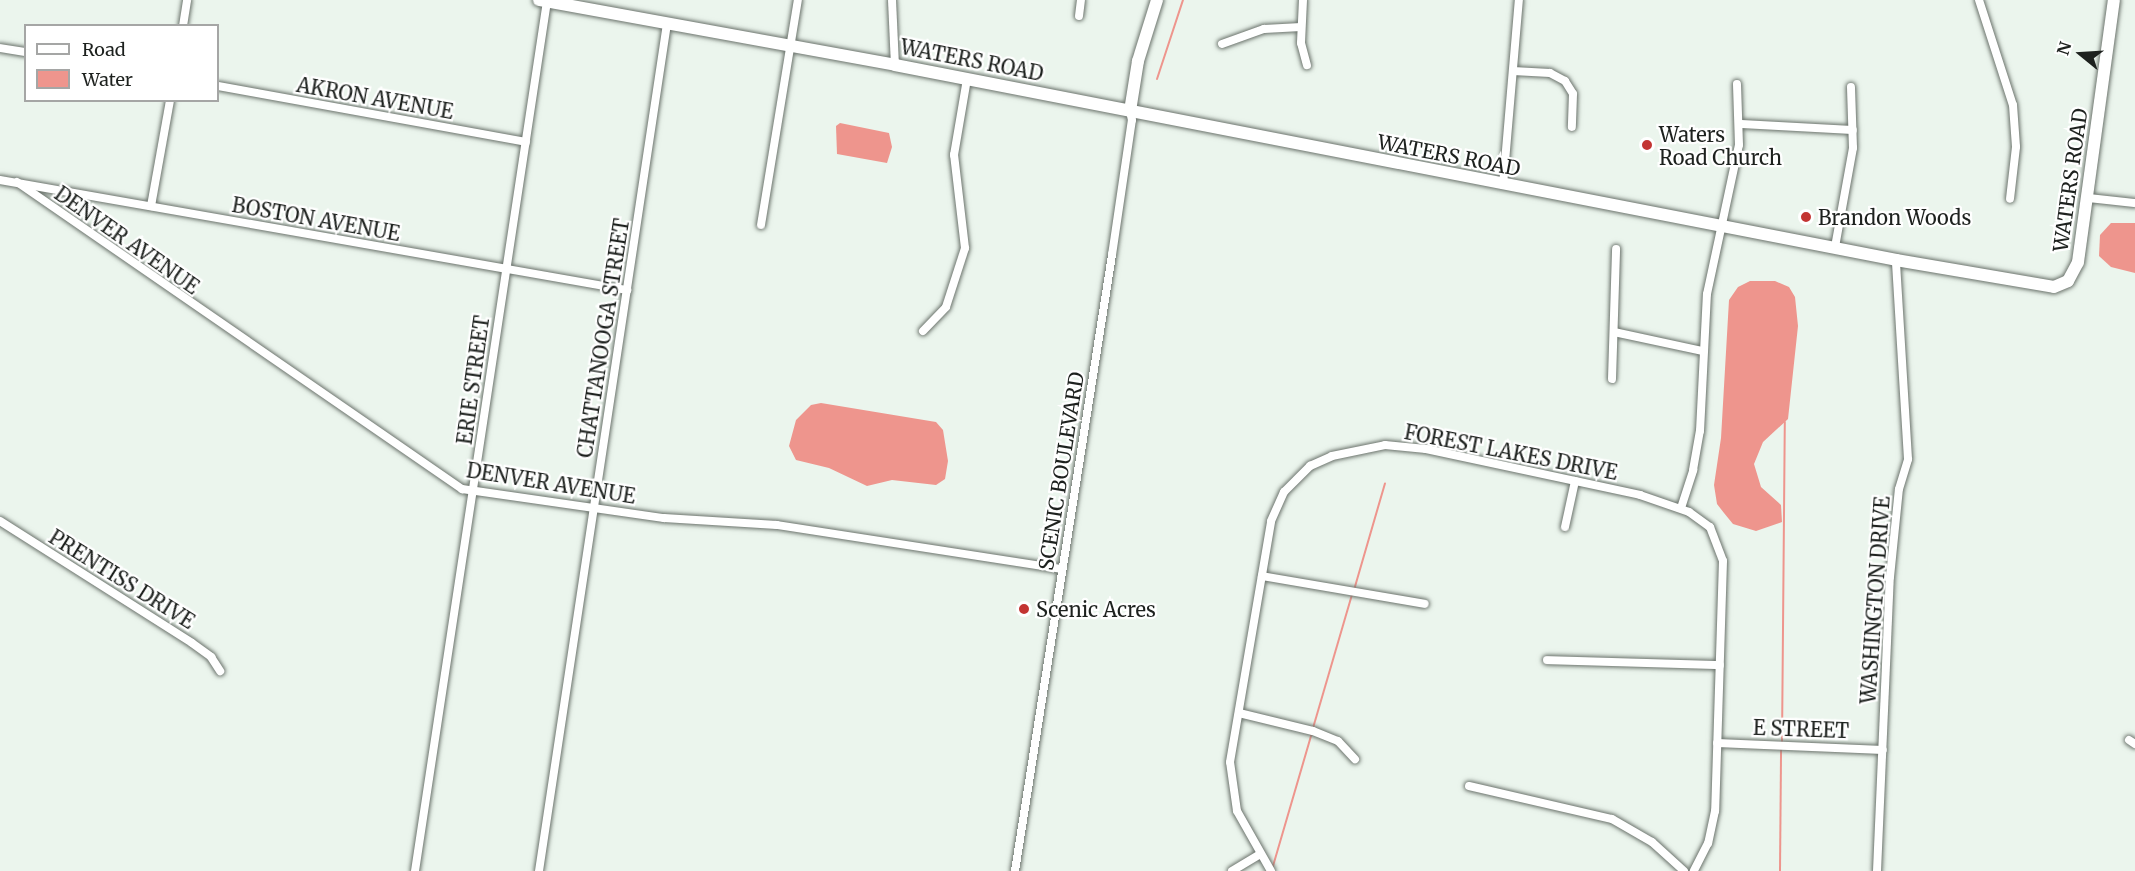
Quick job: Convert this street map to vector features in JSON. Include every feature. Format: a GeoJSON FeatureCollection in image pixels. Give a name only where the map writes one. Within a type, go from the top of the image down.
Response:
{"type":"FeatureCollection","features":[{"type":"Feature","properties":{"kind":"street"},"geometry":{"type":"LineString","coordinates":[[183,24],[187,0]]}},
{"type":"Feature","properties":{"kind":"street"},"geometry":{"type":"LineString","coordinates":[[761,225],[798,0]]}},
{"type":"Feature","properties":{"kind":"street"},"geometry":{"type":"LineString","coordinates":[[892,0],[895,65]]}},
{"type":"Feature","properties":{"kind":"street"},"geometry":{"type":"LineString","coordinates":[[1079,16],[1081,0]]}},
{"type":"Feature","properties":{"kind":"street"},"geometry":{"type":"LineString","coordinates":[[1130,111],[1138,61],[1158,0]]}},
{"type":"Feature","properties":{"kind":"street"},"geometry":{"type":"LineString","coordinates":[[1303,0],[1300,27],[1307,65]]}},
{"type":"Feature","properties":{"kind":"street"},"geometry":{"type":"LineString","coordinates":[[1503,185],[1519,0]]}},
{"type":"Feature","properties":{"kind":"street"},"geometry":{"type":"LineString","coordinates":[[1979,0],[2013,105],[2016,147],[2010,199]]}},
{"type":"Feature","properties":{"kind":"street","name":"WATERS ROAD"},"geometry":{"type":"LineString","coordinates":[[543,1],[895,65],[1503,185],[2039,287],[2059,286],[2068,282],[2076,269],[2088,198],[2114,0]]}},
{"type":"Feature","properties":{"kind":"street","name":"ERIE STREET"},"geometry":{"type":"LineString","coordinates":[[415,871],[526,142],[543,1]]}},
{"type":"Feature","properties":{"kind":"street","name":"CHATTANOOGA STREET"},"geometry":{"type":"LineString","coordinates":[[539,871],[667,24]]}},
{"type":"Feature","properties":{"kind":"street"},"geometry":{"type":"LineString","coordinates":[[1222,44],[1264,29],[1300,27]]}},
{"type":"Feature","properties":{"kind":"street"},"geometry":{"type":"LineString","coordinates":[[0,48],[24,52]]}},
{"type":"Feature","properties":{"kind":"street"},"geometry":{"type":"LineString","coordinates":[[1513,71],[1550,74],[1565,81],[1573,94],[1572,127]]}},
{"type":"Feature","properties":{"kind":"street"},"geometry":{"type":"LineString","coordinates":[[923,331],[946,307],[965,248],[954,155],[967,79]]}},
{"type":"Feature","properties":{"kind":"street"},"geometry":{"type":"LineString","coordinates":[[1681,508],[1698,445],[1703,351],[1719,226],[1739,145],[1741,124],[1737,84]]}},
{"type":"Feature","properties":{"kind":"street","name":"AKRON AVENUE"},"geometry":{"type":"LineString","coordinates":[[219,86],[526,142]]}},
{"type":"Feature","properties":{"kind":"street"},"geometry":{"type":"LineString","coordinates":[[1834,247],[1853,148],[1851,87]]}},
{"type":"Feature","properties":{"kind":"street"},"geometry":{"type":"LineString","coordinates":[[151,206],[170,102]]}},
{"type":"Feature","properties":{"kind":"street","name":"SCENIC BOULEVARD"},"geometry":{"type":"LineString","coordinates":[[1015,871],[1112,255],[1132,120],[1130,111]]}},
{"type":"Feature","properties":{"kind":"street"},"geometry":{"type":"LineString","coordinates":[[1741,124],[1853,130]]}},
{"type":"Feature","properties":{"kind":"street","name":"BOSTON AVENUE"},"geometry":{"type":"LineString","coordinates":[[0,180],[627,290]]}},
{"type":"Feature","properties":{"kind":"street","name":"DENVER AVENUE"},"geometry":{"type":"LineString","coordinates":[[17,183],[455,485],[473,491],[664,518],[777,525],[1062,569]]}},
{"type":"Feature","properties":{"kind":"street"},"geometry":{"type":"LineString","coordinates":[[2088,198],[2135,203]]}},
{"type":"Feature","properties":{"kind":"street"},"geometry":{"type":"LineString","coordinates":[[1612,379],[1616,249]]}},
{"type":"Feature","properties":{"kind":"street","name":"WASHINGTON DRIVE"},"geometry":{"type":"LineString","coordinates":[[1876,871],[1893,540],[1899,489],[1908,459],[1896,261]]}},
{"type":"Feature","properties":{"kind":"street"},"geometry":{"type":"LineString","coordinates":[[1614,332],[1703,351]]}},
{"type":"Feature","properties":{"kind":"street","name":"FOREST LAKES DRIVE"},"geometry":{"type":"LineString","coordinates":[[1271,871],[1260,854],[1233,797],[1230,762],[1271,521],[1284,492],[1302,472],[1332,456],[1403,446],[1575,481],[1681,508],[1710,527],[1722,551],[1717,743],[1713,828],[1694,871]]}},
{"type":"Feature","properties":{"kind":"street"},"geometry":{"type":"LineString","coordinates":[[1565,527],[1575,481]]}},
{"type":"Feature","properties":{"kind":"street","name":"PRENTISS DRIVE"},"geometry":{"type":"LineString","coordinates":[[0,521],[200,648],[220,671]]}},
{"type":"Feature","properties":{"kind":"street"},"geometry":{"type":"LineString","coordinates":[[1262,576],[1425,604]]}},
{"type":"Feature","properties":{"kind":"street"},"geometry":{"type":"LineString","coordinates":[[1547,660],[1720,665]]}},
{"type":"Feature","properties":{"kind":"street"},"geometry":{"type":"LineString","coordinates":[[1239,713],[1285,723],[1332,738],[1355,759]]}},
{"type":"Feature","properties":{"kind":"street","name":"E STREET"},"geometry":{"type":"LineString","coordinates":[[1717,743],[1883,750]]}},
{"type":"Feature","properties":{"kind":"street"},"geometry":{"type":"LineString","coordinates":[[1469,786],[1612,819],[1652,842],[1684,871]]}},
{"type":"Feature","properties":{"kind":"street"},"geometry":{"type":"LineString","coordinates":[[1232,871],[1260,854]]}},
{"type":"Feature","properties":{"kind":"water"},"geometry":{"type":"Polygon","coordinates":[[[840,123],[889,133],[892,147],[887,163],[837,154],[836,126],[840,123]]]}},
{"type":"Feature","properties":{"kind":"water"},"geometry":{"type":"Polygon","coordinates":[[[2111,223],[2135,223],[2135,273],[2111,267],[2099,256],[2100,235],[2111,223]]]}},
{"type":"Feature","properties":{"kind":"water"},"geometry":{"type":"Polygon","coordinates":[[[1750,281],[1775,281],[1789,287],[1795,297],[1798,326],[1788,419],[1763,442],[1754,464],[1761,487],[1781,505],[1782,522],[1756,531],[1733,524],[1717,504],[1714,485],[1721,438],[1729,300],[1738,287],[1750,281]]]}},
{"type":"Feature","properties":{"kind":"water"},"geometry":{"type":"Polygon","coordinates":[[[821,403],[936,422],[943,430],[948,461],[945,479],[936,485],[892,480],[867,486],[829,468],[796,460],[789,446],[796,420],[811,405],[821,403]]]}},
{"type":"Feature","properties":{"kind":"waterway"},"geometry":{"type":"LineString","coordinates":[[1157,79],[1183,0]]}},
{"type":"Feature","properties":{"kind":"waterway"},"geometry":{"type":"LineString","coordinates":[[1782,743],[1785,422]]}},
{"type":"Feature","properties":{"kind":"waterway"},"geometry":{"type":"LineString","coordinates":[[1354,590],[1385,483]]}},
{"type":"Feature","properties":{"kind":"waterway"},"geometry":{"type":"LineString","coordinates":[[1313,728],[1352,595]]}},
{"type":"Feature","properties":{"kind":"waterway"},"geometry":{"type":"LineString","coordinates":[[1273,866],[1312,733]]}},
{"type":"Feature","properties":{"kind":"waterway"},"geometry":{"type":"LineString","coordinates":[[1780,871],[1781,749]]}},
{"type":"Feature","properties":{"kind":"place","name":"Waters Road Church"},"geometry":{"type":"Point","coordinates":[1647,145]}},
{"type":"Feature","properties":{"kind":"place","name":"Brandon Woods"},"geometry":{"type":"Point","coordinates":[1806,217]}},
{"type":"Feature","properties":{"kind":"place","name":"Scenic Acres"},"geometry":{"type":"Point","coordinates":[1024,609]}}]}
